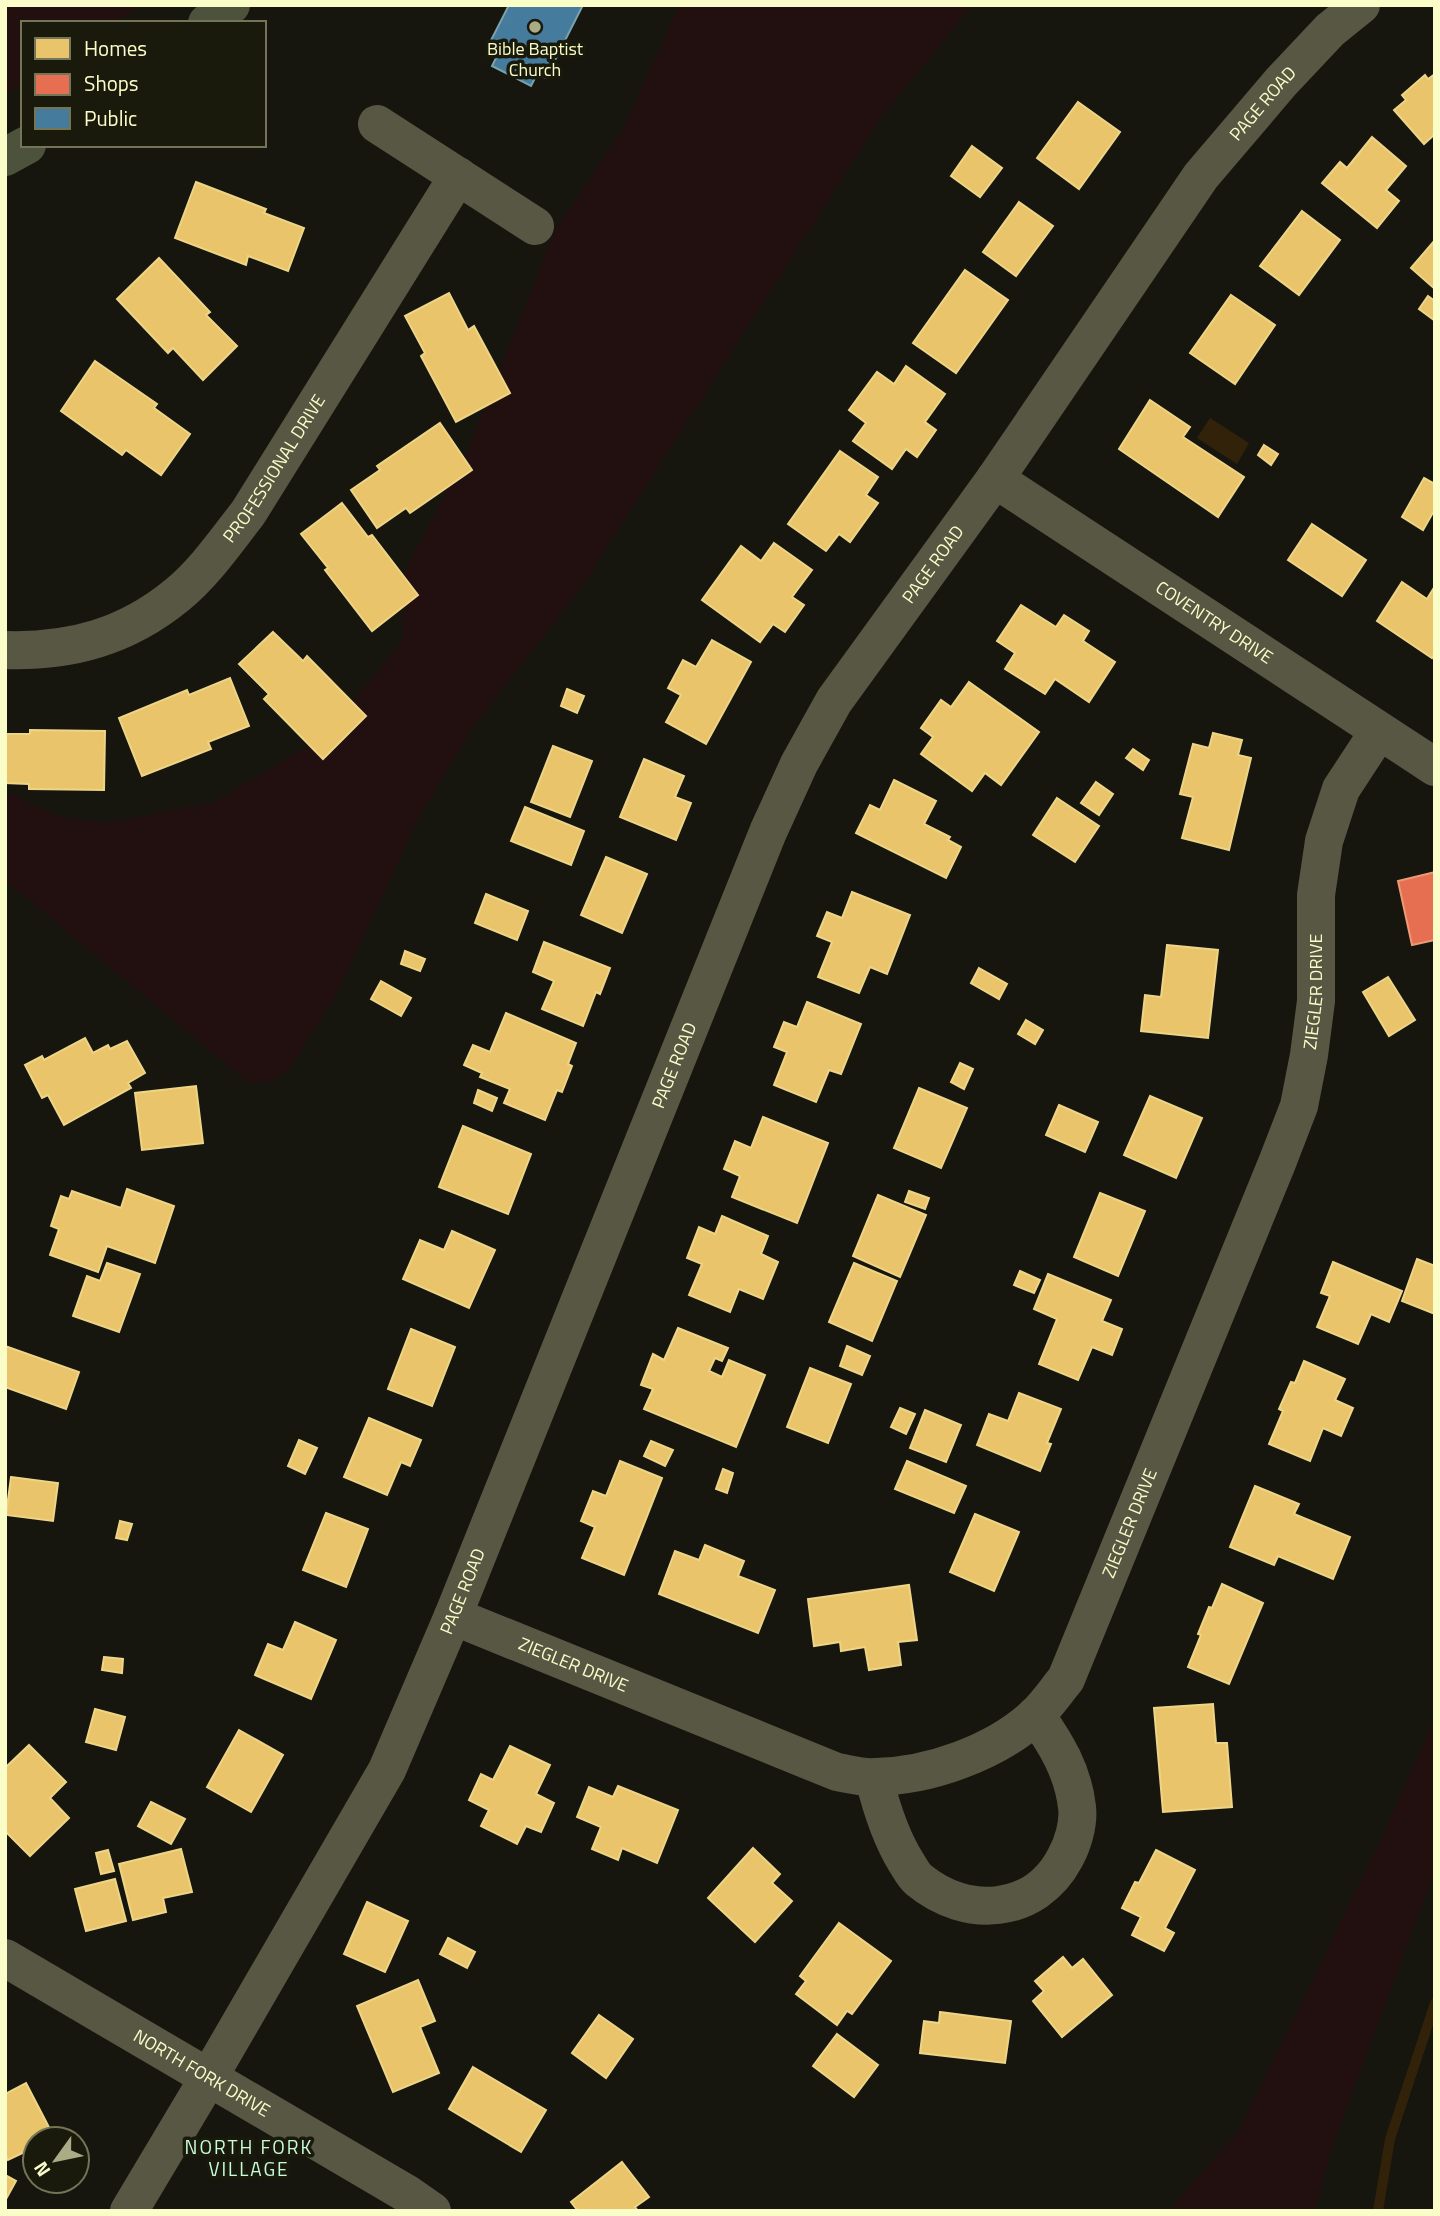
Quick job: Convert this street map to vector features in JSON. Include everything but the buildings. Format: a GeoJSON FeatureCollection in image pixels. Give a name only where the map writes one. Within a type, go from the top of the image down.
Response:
{"type":"FeatureCollection","features":[{"type":"Feature","properties":{"kind":"main road"},"geometry":{"type":"LineString","coordinates":[[211,21],[231,5]]}},
{"type":"Feature","properties":{"kind":"main road"},"geometry":{"type":"LineString","coordinates":[[5,157],[23,147]]}},
{"type":"Feature","properties":{"kind":"street","name":"PAGE ROAD"},"geometry":{"type":"LineString","coordinates":[[129,2211],[387,1770],[453,1616],[763,845],[799,764],[835,701],[995,479],[1201,176],[1281,82],[1330,30],[1361,5]]}},
{"type":"Feature","properties":{"kind":"street"},"geometry":{"type":"LineString","coordinates":[[377,124],[535,226]]}},
{"type":"Feature","properties":{"kind":"street","name":"PROFESSIONAL DRIVE"},"geometry":{"type":"LineString","coordinates":[[5,650],[60,648],[100,639],[142,619],[177,595],[212,560],[248,513],[458,176]]}},
{"type":"Feature","properties":{"kind":"street","name":"COVENTRY DRIVE"},"geometry":{"type":"LineString","coordinates":[[995,479],[1435,767]]}},
{"type":"Feature","properties":{"kind":"street","name":"ZIEGLER DRIVE"},"geometry":{"type":"LineString","coordinates":[[453,1616],[837,1772],[874,1778],[919,1772],[962,1759],[1002,1742],[1036,1715],[1066,1679],[1278,1163],[1298,1106],[1309,1055],[1315,1001],[1316,895],[1325,841],[1341,789],[1379,731]]}},
{"type":"Feature","properties":{"kind":"street"},"geometry":{"type":"LineString","coordinates":[[874,1778],[896,1846],[917,1878],[944,1895],[970,1905],[1008,1904],[1039,1891],[1057,1872],[1072,1845],[1078,1809],[1070,1770],[1036,1715]]}},
{"type":"Feature","properties":{"kind":"street","name":"NORTH FORK DRIVE"},"geometry":{"type":"LineString","coordinates":[[5,1958],[432,2211]]}},
{"type":"Feature","properties":{"kind":"shaded area"},"geometry":{"type":"Polygon","coordinates":[[[5,5],[143,5],[119,21],[21,21],[21,84],[5,95],[5,5]]]}},
{"type":"Feature","properties":{"kind":"shaded area"},"geometry":{"type":"Polygon","coordinates":[[[679,5],[973,5],[882,116],[583,585],[474,726],[422,811],[338,991],[289,1070],[272,1081],[250,1084],[5,880],[5,790],[58,817],[109,822],[212,803],[322,738],[402,641],[405,570],[465,457],[553,234],[625,125],[679,5]]]}},
{"type":"Feature","properties":{"kind":"shaded area"},"geometry":{"type":"Polygon","coordinates":[[[1210,418],[1249,443],[1237,464],[1197,438],[1210,418]]]}},
{"type":"Feature","properties":{"kind":"shaded area"},"geometry":{"type":"Polygon","coordinates":[[[1435,1716],[1435,1871],[1334,2142],[1315,2211],[1168,2211],[1238,2132],[1384,1833],[1435,1716]]]}},
{"type":"Feature","properties":{"kind":"waterway"},"geometry":{"type":"LineString","coordinates":[[1378,2211],[1390,2139],[1435,2003]]}},
{"type":"Feature","properties":{"kind":"place","name":"Bible Baptist Church"},"geometry":{"type":"Point","coordinates":[535,27]}},
{"type":"Feature","properties":{"kind":"district","name":"NORTH FORK VILLAGE"},"geometry":{"type":"Point","coordinates":[249,2158]}}]}
